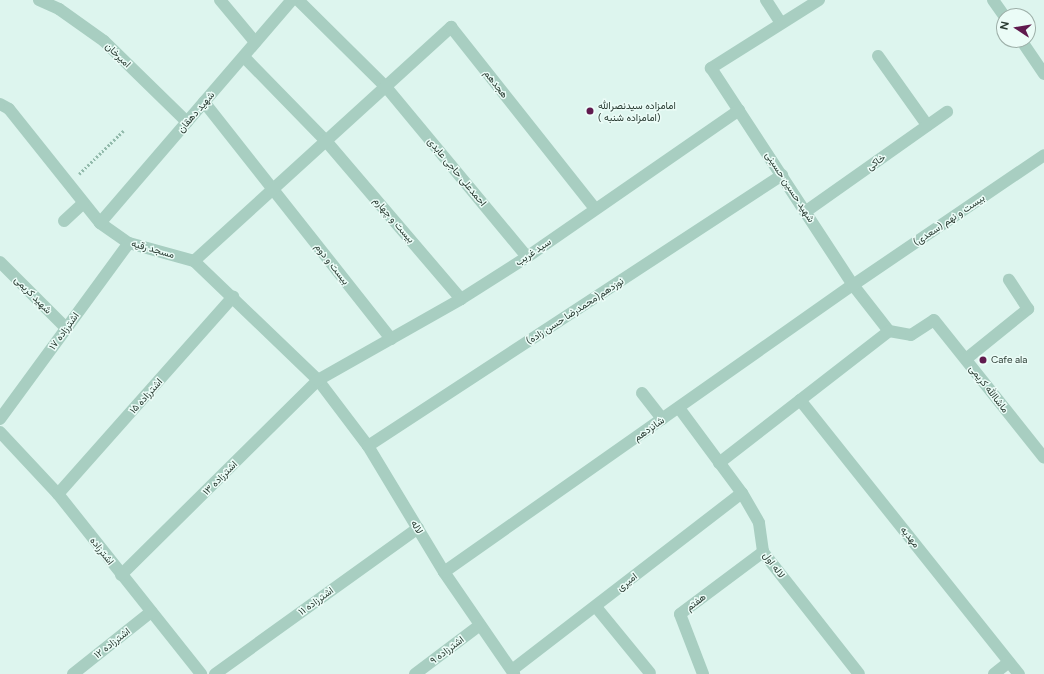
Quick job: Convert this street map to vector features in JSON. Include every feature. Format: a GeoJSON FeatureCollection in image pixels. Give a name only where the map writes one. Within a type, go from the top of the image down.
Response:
{"type":"FeatureCollection","features":[{"type":"Feature","properties":{"kind":"street","name":"امیرخان"},"geometry":{"type":"LineString","coordinates":[[40,0],[59,9],[104,41],[187,122]]}},
{"type":"Feature","properties":{"kind":"street"},"geometry":{"type":"LineString","coordinates":[[220,0],[255,42]]}},
{"type":"Feature","properties":{"kind":"street","name":"شهید دهقان"},"geometry":{"type":"LineString","coordinates":[[100,223],[292,0]]}},
{"type":"Feature","properties":{"kind":"street","name":"احمدعلی حاجی عابدی"},"geometry":{"type":"LineString","coordinates":[[298,0],[386,87],[527,257]]}},
{"type":"Feature","properties":{"kind":"street"},"geometry":{"type":"LineString","coordinates":[[766,0],[781,23],[819,0]]}},
{"type":"Feature","properties":{"kind":"street","name":"شهید حسین حسینی"},"geometry":{"type":"LineString","coordinates":[[781,23],[711,68],[740,110],[853,285],[889,331]]}},
{"type":"Feature","properties":{"kind":"street","name":"هجدهم"},"geometry":{"type":"LineString","coordinates":[[386,87],[451,27],[595,209]]}},
{"type":"Feature","properties":{"kind":"street"},"geometry":{"type":"LineString","coordinates":[[1026,48],[1044,74]]}},
{"type":"Feature","properties":{"kind":"street"},"geometry":{"type":"LineString","coordinates":[[878,56],[927,125]]}},
{"type":"Feature","properties":{"kind":"street","name":"بیست و چهارم"},"geometry":{"type":"LineString","coordinates":[[244,57],[326,141],[461,298]]}},
{"type":"Feature","properties":{"kind":"street"},"geometry":{"type":"LineString","coordinates":[[194,261],[386,87]]}},
{"type":"Feature","properties":{"kind":"street","name":"بیست و دوم"},"geometry":{"type":"LineString","coordinates":[[204,102],[274,189],[390,339]]}},
{"type":"Feature","properties":{"kind":"street","name":"مسجد رقیه"},"geometry":{"type":"LineString","coordinates":[[0,104],[9,109],[100,223],[129,243],[194,261],[318,380]]}},
{"type":"Feature","properties":{"kind":"street","name":"سید غریب"},"geometry":{"type":"LineString","coordinates":[[318,380],[461,298],[527,257],[740,110]]}},
{"type":"Feature","properties":{"kind":"street","name":"خاکی"},"geometry":{"type":"LineString","coordinates":[[805,212],[947,112]]}},
{"type":"Feature","properties":{"kind":"street","name":"بیست و نهم (سعدی)"},"geometry":{"type":"LineString","coordinates":[[853,285],[1044,155]]}},
{"type":"Feature","properties":{"kind":"street","name":"نوزدهم(محمدرضا حسن زاده)"},"geometry":{"type":"LineString","coordinates":[[368,446],[782,175]]}},
{"type":"Feature","properties":{"kind":"street"},"geometry":{"type":"LineString","coordinates":[[64,221],[83,203]]}},
{"type":"Feature","properties":{"kind":"street","name":"اشترزاده ۱۷"},"geometry":{"type":"LineString","coordinates":[[0,419],[129,243]]}},
{"type":"Feature","properties":{"kind":"street","name":"شهید کریمی"},"geometry":{"type":"LineString","coordinates":[[0,262],[66,328]]}},
{"type":"Feature","properties":{"kind":"street"},"geometry":{"type":"LineString","coordinates":[[966,359],[1028,309],[1009,280]]}},
{"type":"Feature","properties":{"kind":"street","name":"شانزدهم"},"geometry":{"type":"LineString","coordinates":[[444,572],[853,285]]}},
{"type":"Feature","properties":{"kind":"street","name":"اشترزاده ۱۵"},"geometry":{"type":"LineString","coordinates":[[58,494],[233,297]]}},
{"type":"Feature","properties":{"kind":"street","name":"ماشاالله کریمی"},"geometry":{"type":"LineString","coordinates":[[889,331],[911,335],[934,320],[1044,458]]}},
{"type":"Feature","properties":{"kind":"street"},"geometry":{"type":"LineString","coordinates":[[719,463],[889,331]]}},
{"type":"Feature","properties":{"kind":"street","name":"لاله"},"geometry":{"type":"LineString","coordinates":[[318,380],[368,446],[444,572],[513,672]]}},
{"type":"Feature","properties":{"kind":"street","name":"اشترزاده ۱۳"},"geometry":{"type":"LineString","coordinates":[[121,576],[318,380]]}},
{"type":"Feature","properties":{"kind":"street"},"geometry":{"type":"LineString","coordinates":[[642,393],[662,419]]}},
{"type":"Feature","properties":{"kind":"street","name":"مهدیه"},"geometry":{"type":"LineString","coordinates":[[800,400],[1019,674]]}},
{"type":"Feature","properties":{"kind":"street","name":"لاله اول"},"geometry":{"type":"LineString","coordinates":[[678,408],[742,493],[759,523],[763,552],[859,674]]}},
{"type":"Feature","properties":{"kind":"street","name":"اشترزاده"},"geometry":{"type":"LineString","coordinates":[[0,432],[58,494],[121,576],[152,612],[201,674]]}},
{"type":"Feature","properties":{"kind":"street","name":"امیری"},"geometry":{"type":"LineString","coordinates":[[513,672],[742,493]]}},
{"type":"Feature","properties":{"kind":"street","name":"اشترزاده ۱۱"},"geometry":{"type":"LineString","coordinates":[[215,674],[418,528]]}},
{"type":"Feature","properties":{"kind":"street","name":"هفتم"},"geometry":{"type":"LineString","coordinates":[[702,674],[680,614],[763,552]]}},
{"type":"Feature","properties":{"kind":"street"},"geometry":{"type":"LineString","coordinates":[[596,607],[650,673]]}},
{"type":"Feature","properties":{"kind":"street","name":"اشترزاده ۱۲"},"geometry":{"type":"LineString","coordinates":[[73,674],[152,612]]}},
{"type":"Feature","properties":{"kind":"street","name":"اشترزاده ۹"},"geometry":{"type":"LineString","coordinates":[[415,674],[480,626]]}},
{"type":"Feature","properties":{"kind":"street"},"geometry":{"type":"LineString","coordinates":[[994,674],[1009,662]]}},
{"type":"Feature","properties":{"kind":"path"},"geometry":{"type":"LineString","coordinates":[[68,184],[123,131]]}},
{"type":"Feature","properties":{"kind":"place","name":"امامزاده سیدنصرالله ( امامزاده شنبه)"},"geometry":{"type":"Point","coordinates":[590,111]}},
{"type":"Feature","properties":{"kind":"place","name":"Cafe ala"},"geometry":{"type":"Point","coordinates":[983,360]}}]}
